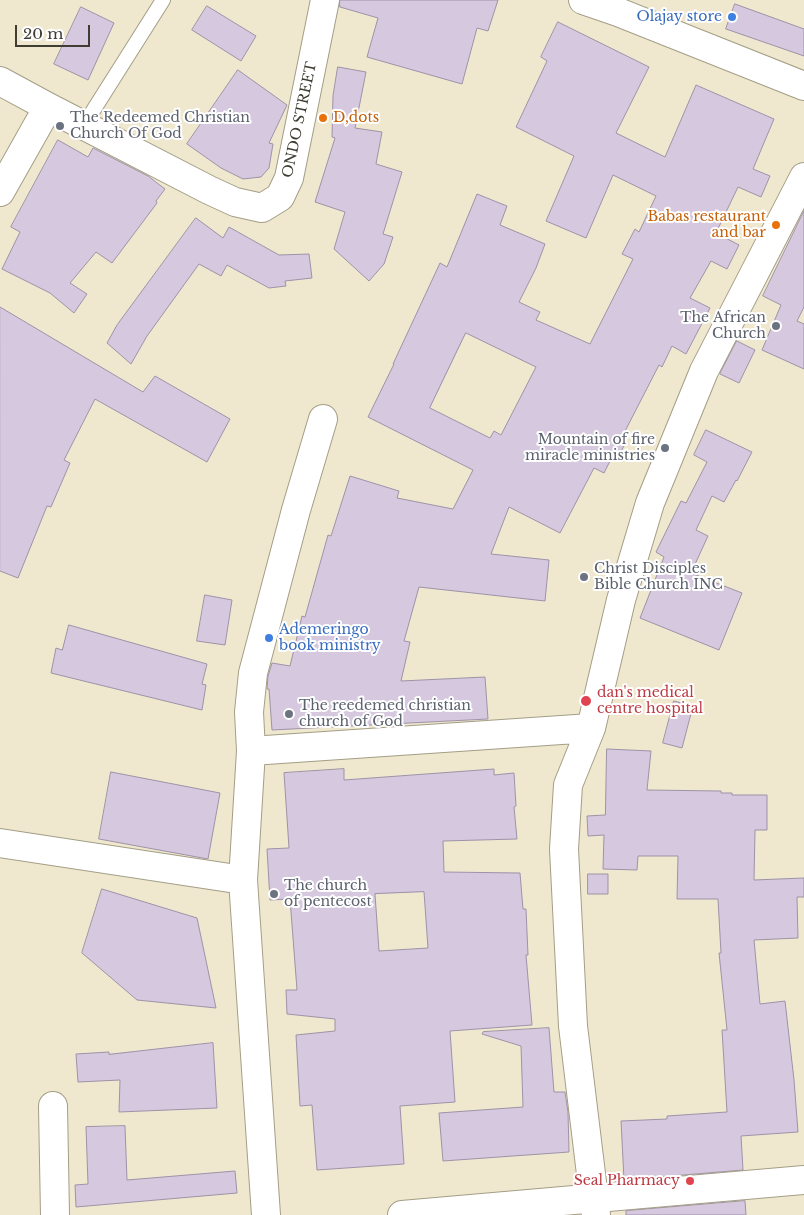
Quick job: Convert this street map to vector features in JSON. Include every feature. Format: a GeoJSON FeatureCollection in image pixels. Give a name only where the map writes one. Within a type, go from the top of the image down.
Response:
{"type":"FeatureCollection","features":[{"type":"Feature","properties":{"kind":"street","name":"ONDO STREET"},"geometry":{"type":"LineString","coordinates":[[0,81],[218,194],[235,202],[262,208],[280,197],[289,178],[325,0]]}},
{"type":"Feature","properties":{"kind":"street"},"geometry":{"type":"LineString","coordinates":[[583,0],[619,6],[804,86]]}},
{"type":"Feature","properties":{"kind":"street"},"geometry":{"type":"LineString","coordinates":[[0,192],[48,107]]}},
{"type":"Feature","properties":{"kind":"street"},"geometry":{"type":"LineString","coordinates":[[595,1207],[573,1026],[564,849],[568,785],[591,728],[620,600],[650,503],[704,371],[804,177]]}},
{"type":"Feature","properties":{"kind":"street"},"geometry":{"type":"LineString","coordinates":[[266,1215],[242,880],[250,751],[250,712],[253,673],[294,518],[323,419]]}},
{"type":"Feature","properties":{"kind":"street"},"geometry":{"type":"LineString","coordinates":[[250,751],[591,728]]}},
{"type":"Feature","properties":{"kind":"street"},"geometry":{"type":"LineString","coordinates":[[0,843],[242,880]]}},
{"type":"Feature","properties":{"kind":"street"},"geometry":{"type":"LineString","coordinates":[[53,1106],[55,1215]]}},
{"type":"Feature","properties":{"kind":"street"},"geometry":{"type":"LineString","coordinates":[[402,1215],[595,1207],[804,1180]]}},
{"type":"Feature","properties":{"kind":"lane"},"geometry":{"type":"LineString","coordinates":[[84,125],[163,0]]}},
{"type":"Feature","properties":{"kind":"building"},"geometry":{"type":"Polygon","coordinates":[[[340,0],[498,0],[488,31],[477,28],[462,84],[367,57],[378,18],[340,7],[340,0]]]}},
{"type":"Feature","properties":{"kind":"building"},"geometry":{"type":"Polygon","coordinates":[[[735,4],[804,29],[804,56],[726,29],[735,4]]]}},
{"type":"Feature","properties":{"kind":"building"},"geometry":{"type":"Polygon","coordinates":[[[207,6],[256,36],[241,61],[192,30],[207,6]]]}},
{"type":"Feature","properties":{"kind":"building"},"geometry":{"type":"Polygon","coordinates":[[[81,7],[114,23],[88,80],[54,64],[81,7]]]}},
{"type":"Feature","properties":{"kind":"building"},"geometry":{"type":"Polygon","coordinates":[[[558,22],[649,67],[616,133],[665,157],[696,85],[774,119],[753,169],[770,176],[761,197],[738,187],[716,233],[739,245],[727,269],[711,261],[690,298],[710,308],[686,354],[672,346],[662,367],[659,365],[621,439],[626,442],[616,461],[611,459],[604,473],[594,468],[560,533],[509,507],[491,554],[549,560],[545,601],[419,587],[404,641],[410,642],[401,681],[485,677],[488,719],[272,730],[269,689],[267,689],[268,676],[272,663],[290,666],[302,616],[305,617],[328,535],[331,536],[350,476],[399,491],[397,498],[453,509],[473,470],[368,417],[440,263],[447,267],[477,194],[507,206],[500,225],[545,244],[536,268],[519,302],[540,312],[536,320],[590,344],[633,259],[622,254],[635,229],[639,232],[656,196],[613,175],[586,238],[546,221],[574,156],[516,127],[547,61],[541,57],[558,22]],[[466,333],[430,408],[490,438],[494,431],[501,435],[536,367],[466,333]]]}},
{"type":"Feature","properties":{"kind":"building"},"geometry":{"type":"Polygon","coordinates":[[[338,67],[366,72],[355,128],[382,132],[376,164],[402,172],[383,234],[393,237],[384,264],[369,281],[334,249],[345,212],[315,202],[335,138],[332,137],[333,96],[338,67]]]}},
{"type":"Feature","properties":{"kind":"building"},"geometry":{"type":"Polygon","coordinates":[[[238,70],[287,105],[269,143],[273,144],[269,168],[261,177],[243,179],[221,168],[187,144],[238,70]]]}},
{"type":"Feature","properties":{"kind":"building"},"geometry":{"type":"Polygon","coordinates":[[[58,140],[88,157],[93,148],[148,176],[165,189],[156,201],[157,203],[112,263],[96,252],[70,283],[87,294],[74,313],[50,293],[2,269],[20,232],[11,227],[58,140]]]}},
{"type":"Feature","properties":{"kind":"building"},"geometry":{"type":"Polygon","coordinates":[[[804,211],[804,307],[797,321],[804,324],[804,369],[762,350],[781,305],[763,296],[804,211]]]}},
{"type":"Feature","properties":{"kind":"building"},"geometry":{"type":"Polygon","coordinates":[[[196,218],[223,238],[229,227],[279,255],[309,254],[312,278],[285,281],[286,286],[269,288],[227,265],[221,276],[199,264],[147,336],[131,364],[107,343],[117,325],[196,218]]]}},
{"type":"Feature","properties":{"kind":"building"},"geometry":{"type":"Polygon","coordinates":[[[0,307],[143,392],[155,376],[230,419],[207,462],[95,399],[64,460],[70,463],[51,507],[47,506],[18,578],[0,571],[0,307]]]}},
{"type":"Feature","properties":{"kind":"building"},"geometry":{"type":"Polygon","coordinates":[[[737,341],[755,350],[739,383],[720,374],[737,341]]]}},
{"type":"Feature","properties":{"kind":"building"},"geometry":{"type":"Polygon","coordinates":[[[706,430],[752,452],[724,502],[712,496],[696,530],[708,536],[691,573],[742,593],[719,650],[640,618],[664,557],[656,552],[681,501],[686,503],[707,462],[694,455],[706,430]]]}},
{"type":"Feature","properties":{"kind":"building"},"geometry":{"type":"Polygon","coordinates":[[[205,595],[232,600],[225,645],[197,641],[205,595]]]}},
{"type":"Feature","properties":{"kind":"building"},"geometry":{"type":"Polygon","coordinates":[[[69,625],[207,664],[202,684],[206,685],[202,710],[51,673],[56,648],[62,650],[69,625]]]}},
{"type":"Feature","properties":{"kind":"building"},"geometry":{"type":"Polygon","coordinates":[[[674,701],[693,706],[682,748],[663,743],[674,701]]]}},
{"type":"Feature","properties":{"kind":"building"},"geometry":{"type":"Polygon","coordinates":[[[607,749],[651,751],[647,790],[721,791],[721,793],[732,793],[732,795],[767,795],[767,830],[755,830],[754,880],[804,878],[804,897],[797,897],[798,938],[754,940],[760,1004],[785,1001],[798,1132],[741,1136],[743,1170],[624,1180],[621,1121],[667,1119],[667,1116],[727,1112],[722,1030],[727,1030],[719,953],[721,953],[718,899],[677,899],[678,856],[638,856],[637,870],[603,869],[604,835],[588,836],[587,816],[605,815],[607,749]]]}},
{"type":"Feature","properties":{"kind":"building"},"geometry":{"type":"Polygon","coordinates":[[[344,769],[344,780],[494,769],[494,775],[514,773],[516,806],[514,807],[517,839],[443,841],[444,872],[520,873],[523,909],[526,909],[528,955],[526,955],[532,1025],[450,1031],[455,1102],[400,1106],[404,1164],[317,1170],[312,1105],[300,1106],[296,1035],[335,1031],[335,1019],[287,1014],[286,990],[297,990],[290,899],[270,900],[267,849],[289,848],[284,773],[344,769]],[[424,892],[375,894],[379,951],[428,948],[424,892]]]}},
{"type":"Feature","properties":{"kind":"building"},"geometry":{"type":"Polygon","coordinates":[[[111,772],[220,793],[208,859],[99,839],[111,772]]]}},
{"type":"Feature","properties":{"kind":"building"},"geometry":{"type":"Polygon","coordinates":[[[588,874],[608,874],[608,894],[588,894],[588,874]]]}},
{"type":"Feature","properties":{"kind":"building"},"geometry":{"type":"Polygon","coordinates":[[[102,889],[197,918],[216,1008],[137,1000],[82,953],[102,889]]]}},
{"type":"Feature","properties":{"kind":"building"},"geometry":{"type":"Polygon","coordinates":[[[549,1028],[554,1092],[565,1092],[568,1112],[569,1152],[443,1161],[439,1113],[523,1107],[521,1046],[482,1034],[483,1032],[549,1028]]]}},
{"type":"Feature","properties":{"kind":"building"},"geometry":{"type":"Polygon","coordinates":[[[213,1043],[217,1108],[119,1112],[120,1080],[78,1082],[76,1054],[109,1052],[109,1054],[213,1043]]]}},
{"type":"Feature","properties":{"kind":"building"},"geometry":{"type":"Polygon","coordinates":[[[125,1126],[127,1180],[235,1171],[237,1193],[76,1207],[75,1185],[88,1184],[86,1127],[125,1126]]]}},
{"type":"Feature","properties":{"kind":"building"},"geometry":{"type":"Polygon","coordinates":[[[745,1201],[746,1215],[626,1215],[626,1211],[745,1201]]]}},
{"type":"Feature","properties":{"kind":"place","name":"Olajay store"},"geometry":{"type":"Point","coordinates":[732,17]}},
{"type":"Feature","properties":{"kind":"place","name":"D,dots"},"geometry":{"type":"Point","coordinates":[323,118]}},
{"type":"Feature","properties":{"kind":"place","name":"The Redeemed Christian Church Of God"},"geometry":{"type":"Point","coordinates":[60,126]}},
{"type":"Feature","properties":{"kind":"place","name":"Babas restaurant and bar"},"geometry":{"type":"Point","coordinates":[776,225]}},
{"type":"Feature","properties":{"kind":"place","name":"The African Church"},"geometry":{"type":"Point","coordinates":[776,326]}},
{"type":"Feature","properties":{"kind":"place","name":"Mountain of fire miracle ministries"},"geometry":{"type":"Point","coordinates":[665,448]}},
{"type":"Feature","properties":{"kind":"place","name":"Christ Disciples Bible Church INC"},"geometry":{"type":"Point","coordinates":[584,577]}},
{"type":"Feature","properties":{"kind":"place","name":"Ademeringo book ministry"},"geometry":{"type":"Point","coordinates":[269,638]}},
{"type":"Feature","properties":{"kind":"place","name":"dan's medical centre hospital"},"geometry":{"type":"Point","coordinates":[586,701]}},
{"type":"Feature","properties":{"kind":"place","name":"The reedemed christian church of God"},"geometry":{"type":"Point","coordinates":[289,714]}},
{"type":"Feature","properties":{"kind":"place","name":"The church of pentecost"},"geometry":{"type":"Point","coordinates":[274,894]}},
{"type":"Feature","properties":{"kind":"place","name":"Seal Pharmacy"},"geometry":{"type":"Point","coordinates":[690,1181]}}]}
